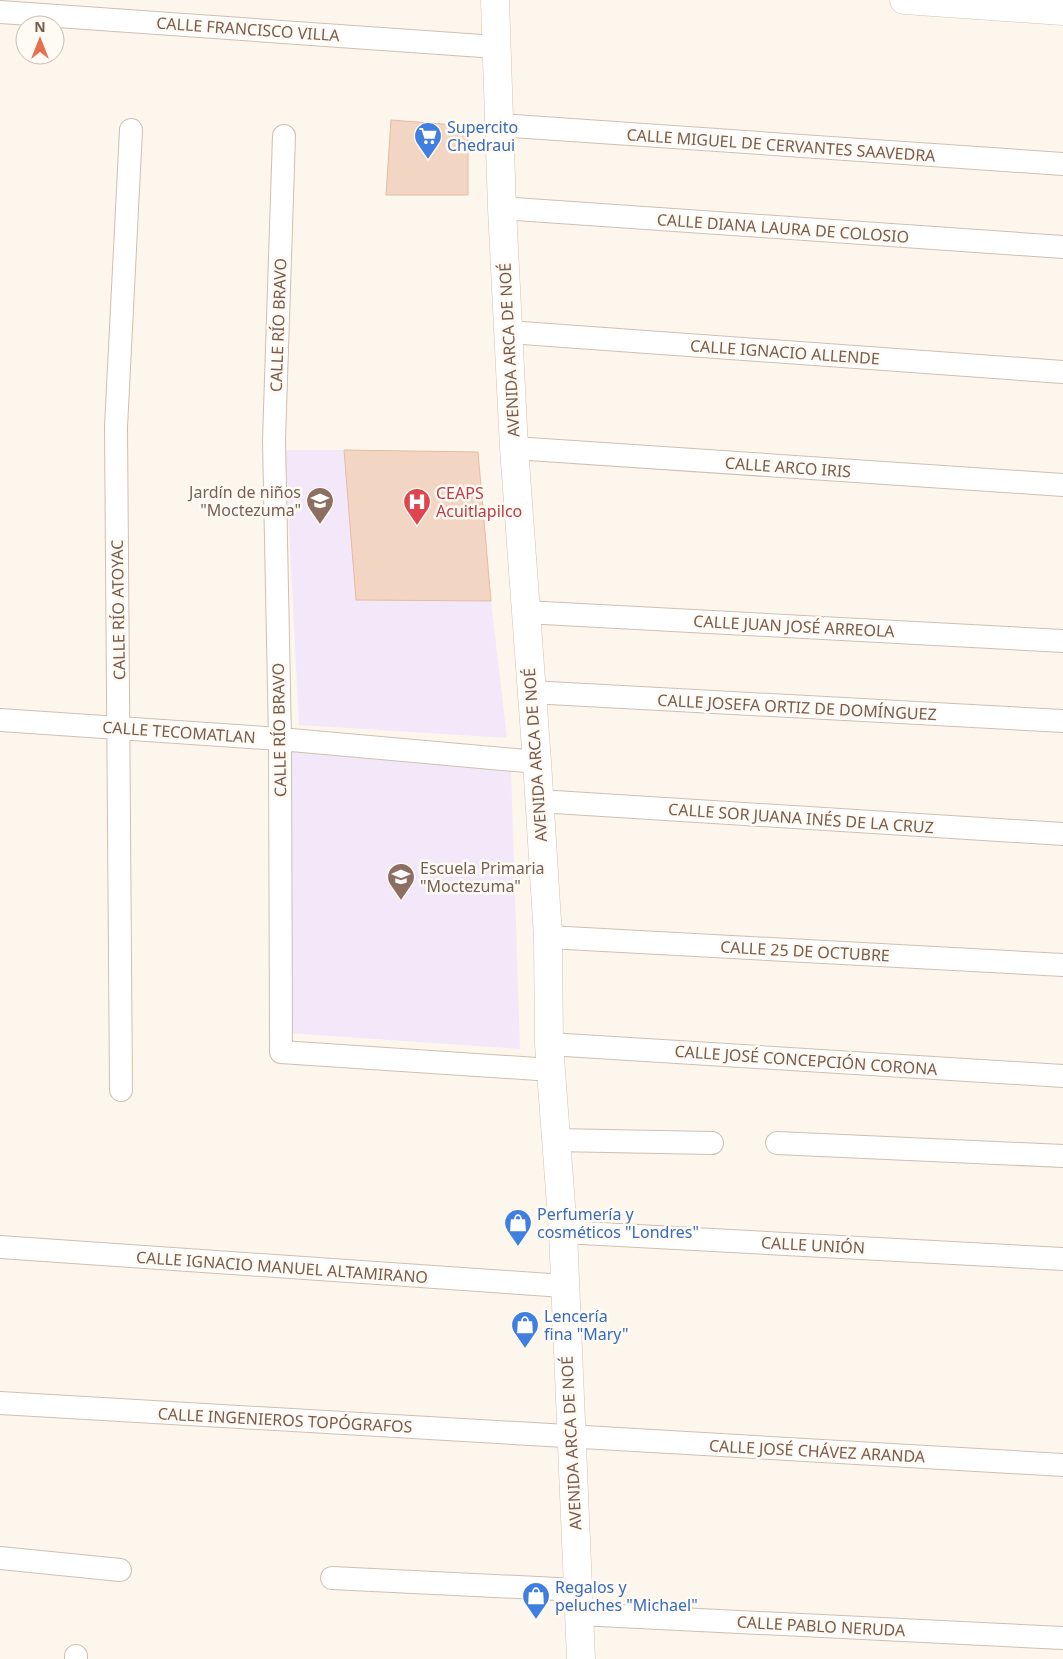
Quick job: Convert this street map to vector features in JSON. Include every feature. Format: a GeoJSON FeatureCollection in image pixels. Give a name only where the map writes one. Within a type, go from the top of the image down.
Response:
{"type":"FeatureCollection","features":[{"type":"Feature","properties":{"kind":"main road","name":"AVENIDA ARCA DE NOÉ"},"geometry":{"type":"LineString","coordinates":[[495,0],[502,208],[514,448],[548,937],[551,1057],[555,1140],[563,1232],[581,1659]]}},
{"type":"Feature","properties":{"kind":"main road"},"geometry":{"type":"LineString","coordinates":[[904,0],[1063,11]]}},
{"type":"Feature","properties":{"kind":"street","name":"CALLE FRANCISCO VILLA"},"geometry":{"type":"LineString","coordinates":[[0,12],[496,47]]}},
{"type":"Feature","properties":{"kind":"street","name":"CALLE MIGUEL DE CERVANTES SAAVEDRA"},"geometry":{"type":"LineString","coordinates":[[499,126],[1063,164]]}},
{"type":"Feature","properties":{"kind":"street","name":"CALLE RÍO ATOYAC"},"geometry":{"type":"LineString","coordinates":[[121,1090],[116,427],[131,130]]}},
{"type":"Feature","properties":{"kind":"street","name":"CALLE RÍO BRAVO"},"geometry":{"type":"LineString","coordinates":[[284,136],[274,440],[280,739],[281,1052],[551,1057]]}},
{"type":"Feature","properties":{"kind":"street","name":"CALLE DIANA LAURA DE COLOSIO"},"geometry":{"type":"LineString","coordinates":[[502,208],[1063,247]]}},
{"type":"Feature","properties":{"kind":"street","name":"CALLE IGNACIO ALLENDE"},"geometry":{"type":"LineString","coordinates":[[508,332],[1063,372]]}},
{"type":"Feature","properties":{"kind":"street","name":"CALLE ARCO IRIS"},"geometry":{"type":"LineString","coordinates":[[514,448],[1063,485]]}},
{"type":"Feature","properties":{"kind":"street","name":"CALLE JUAN JOSÉ ARREOLA"},"geometry":{"type":"LineString","coordinates":[[526,612],[1063,641]]}},
{"type":"Feature","properties":{"kind":"street","name":"CALLE JOSEFA ORTIZ DE DOMÍNGUEZ"},"geometry":{"type":"LineString","coordinates":[[531,692],[1063,721]]}},
{"type":"Feature","properties":{"kind":"street","name":"CALLE TECOMATLAN"},"geometry":{"type":"LineString","coordinates":[[0,720],[280,739],[537,762]]}},
{"type":"Feature","properties":{"kind":"street","name":"CALLE SOR JUANA INÉS DE LA CRUZ"},"geometry":{"type":"LineString","coordinates":[[539,801],[1063,834]]}},
{"type":"Feature","properties":{"kind":"street","name":"CALLE 25 DE OCTUBRE"},"geometry":{"type":"LineString","coordinates":[[548,937],[1063,965]]}},
{"type":"Feature","properties":{"kind":"street","name":"CALLE JOSÉ CONCEPCIÓN CORONA"},"geometry":{"type":"LineString","coordinates":[[551,1057],[1063,1076]]}},
{"type":"Feature","properties":{"kind":"street"},"geometry":{"type":"LineString","coordinates":[[555,1140],[712,1143]]}},
{"type":"Feature","properties":{"kind":"street"},"geometry":{"type":"LineString","coordinates":[[777,1143],[1063,1156]]}},
{"type":"Feature","properties":{"kind":"street","name":"CALLE UNIÓN"},"geometry":{"type":"LineString","coordinates":[[563,1232],[1063,1259]]}},
{"type":"Feature","properties":{"kind":"street","name":"CALLE IGNACIO MANUEL ALTAMIRANO"},"geometry":{"type":"LineString","coordinates":[[0,1247],[564,1286]]}},
{"type":"Feature","properties":{"kind":"street","name":"CALLE INGENIEROS TOPÓGRAFOS"},"geometry":{"type":"LineString","coordinates":[[0,1403],[571,1437]]}},
{"type":"Feature","properties":{"kind":"street","name":"CALLE JOSÉ CHÁVEZ ARANDA"},"geometry":{"type":"LineString","coordinates":[[571,1437],[1063,1465]]}},
{"type":"Feature","properties":{"kind":"street"},"geometry":{"type":"LineString","coordinates":[[0,1558],[120,1570]]}},
{"type":"Feature","properties":{"kind":"street","name":"CALLE PABLO NERUDA"},"geometry":{"type":"LineString","coordinates":[[332,1578],[578,1602],[1063,1638]]}},
{"type":"Feature","properties":{"kind":"shaded area","name":"Jardín de niños \"Moctezuma\""},"geometry":{"type":"Polygon","coordinates":[[[285,450],[344,450],[357,600],[491,601],[507,738],[299,725],[285,450]]]}},
{"type":"Feature","properties":{"kind":"shaded area","name":"Escuela Primaria \"Moctezuma\""},"geometry":{"type":"Polygon","coordinates":[[[287,748],[511,769],[520,1049],[287,1033],[287,748]]]}},
{"type":"Feature","properties":{"kind":"building","name":"Supercito Chedraui"},"geometry":{"type":"Polygon","coordinates":[[[391,120],[468,126],[468,195],[386,195],[391,120]]]}},
{"type":"Feature","properties":{"kind":"building","name":"CEAPS Acuitlapilco"},"geometry":{"type":"Polygon","coordinates":[[[344,450],[478,452],[491,601],[356,600],[344,450]]]}},
{"type":"Feature","properties":{"kind":"place","name":"Supercito Chedraui"},"geometry":{"type":"Point","coordinates":[428,160]}},
{"type":"Feature","properties":{"kind":"place","name":"Jardín de niños \"Moctezuma\""},"geometry":{"type":"Point","coordinates":[320,525]}},
{"type":"Feature","properties":{"kind":"place","name":"CEAPS Acuitlapilco"},"geometry":{"type":"Point","coordinates":[417,526]}},
{"type":"Feature","properties":{"kind":"place","name":"Escuela Primaria \"Moctezuma\""},"geometry":{"type":"Point","coordinates":[401,901]}},
{"type":"Feature","properties":{"kind":"place","name":"Perfumería y cosméticos \"Londres\""},"geometry":{"type":"Point","coordinates":[518,1247]}},
{"type":"Feature","properties":{"kind":"place","name":"Lencería fina \"Mary\""},"geometry":{"type":"Point","coordinates":[525,1349]}},
{"type":"Feature","properties":{"kind":"place","name":"Regalos y peluches \"Michael\""},"geometry":{"type":"Point","coordinates":[536,1620]}}]}
